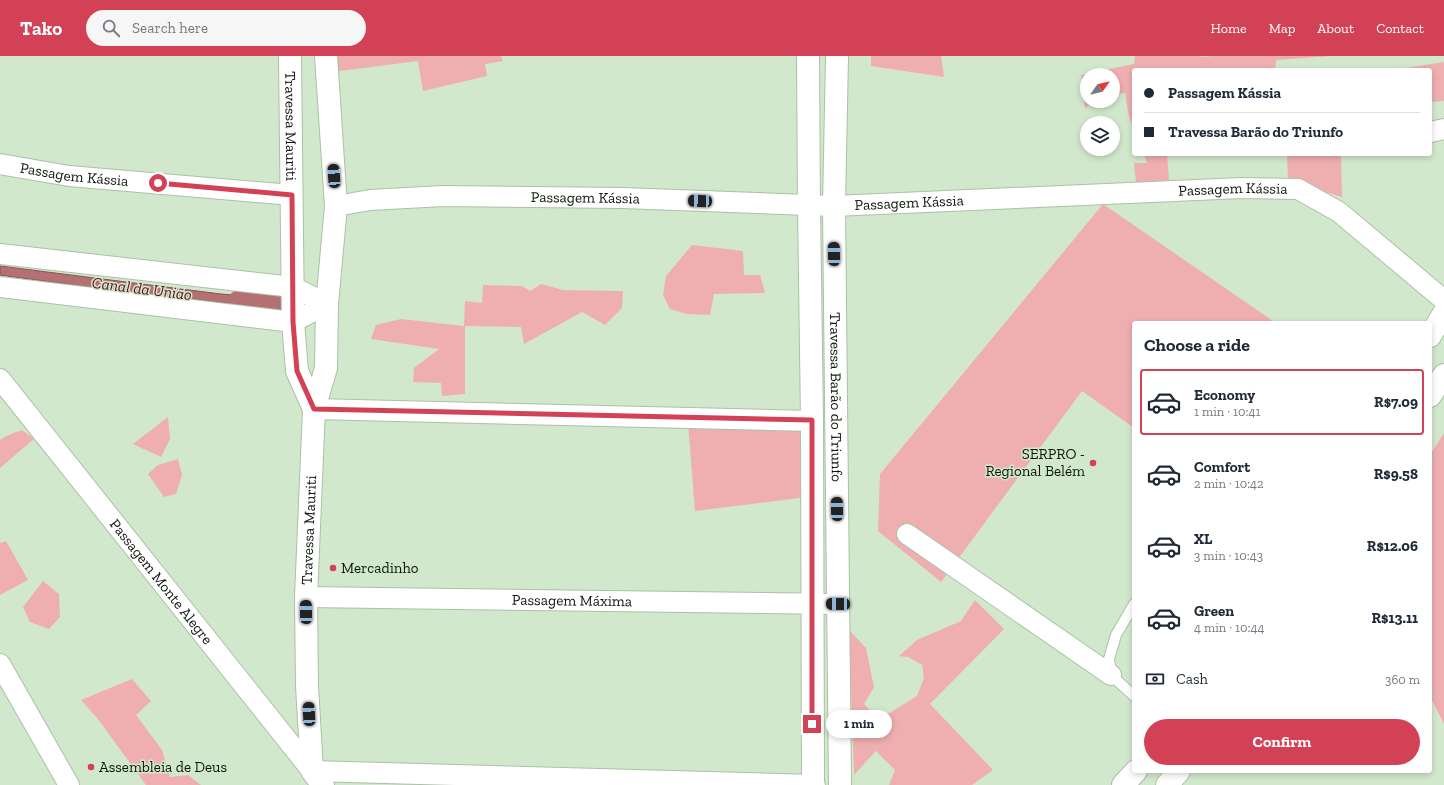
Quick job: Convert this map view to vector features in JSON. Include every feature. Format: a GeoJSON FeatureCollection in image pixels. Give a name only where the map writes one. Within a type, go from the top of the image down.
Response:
{"type":"FeatureCollection","features":[{"type":"Feature","properties":{"kind":"street","name":"Travessa Mauriti"},"geometry":{"type":"LineString","coordinates":[[290,56],[293,322],[297,371],[314,409]]}},
{"type":"Feature","properties":{"kind":"street","name":"Travessa Mauriti"},"geometry":{"type":"LineString","coordinates":[[318,778],[308,686],[306,597],[314,409],[326,368],[327,304],[336,206],[326,56]]}},
{"type":"Feature","properties":{"kind":"street","name":"Travessa Barão do Triunfo"},"geometry":{"type":"LineString","coordinates":[[808,56],[814,785]]}},
{"type":"Feature","properties":{"kind":"street","name":"Travessa Barão do Triunfo"},"geometry":{"type":"LineString","coordinates":[[837,56],[834,206],[840,785]]}},
{"type":"Feature","properties":{"kind":"street","name":"Passagem Kássia"},"geometry":{"type":"LineString","coordinates":[[0,164],[69,176],[292,195]]}},
{"type":"Feature","properties":{"kind":"street","name":"Passagem Kássia"},"geometry":{"type":"LineString","coordinates":[[336,206],[370,200],[443,196],[623,198],[834,206],[1242,188],[1298,188],[1339,212],[1444,300]]}},
{"type":"Feature","properties":{"kind":"street"},"geometry":{"type":"LineString","coordinates":[[0,254],[293,287],[327,304]]}},
{"type":"Feature","properties":{"kind":"street"},"geometry":{"type":"LineString","coordinates":[[0,286],[293,322],[327,304]]}},
{"type":"Feature","properties":{"kind":"street"},"geometry":{"type":"LineString","coordinates":[[1432,333],[1444,313]]}},
{"type":"Feature","properties":{"kind":"street"},"geometry":{"type":"LineString","coordinates":[[1432,393],[1444,375]]}},
{"type":"Feature","properties":{"kind":"street","name":"Passagem Monte Alegre"},"geometry":{"type":"LineString","coordinates":[[0,379],[318,778]]}},
{"type":"Feature","properties":{"kind":"street"},"geometry":{"type":"LineString","coordinates":[[314,409],[812,420]]}},
{"type":"Feature","properties":{"kind":"street"},"geometry":{"type":"LineString","coordinates":[[907,534],[1111,675]]}},
{"type":"Feature","properties":{"kind":"street","name":"Passagem Máxima"},"geometry":{"type":"LineString","coordinates":[[306,597],[838,604]]}},
{"type":"Feature","properties":{"kind":"street"},"geometry":{"type":"LineString","coordinates":[[0,664],[69,785]]}},
{"type":"Feature","properties":{"kind":"street"},"geometry":{"type":"LineString","coordinates":[[1123,785],[1134,773]]}},
{"type":"Feature","properties":{"kind":"street"},"geometry":{"type":"LineString","coordinates":[[1167,785],[1178,773]]}},
{"type":"Feature","properties":{"kind":"street"},"geometry":{"type":"LineString","coordinates":[[318,778],[814,785]]}},
{"type":"Feature","properties":{"kind":"lane"},"geometry":{"type":"LineString","coordinates":[[1132,607],[1116,634],[1109,658],[1111,675],[1132,694]]}},
{"type":"Feature","properties":{"kind":"shaded area"},"geometry":{"type":"Polygon","coordinates":[[[332,56],[501,56],[503,61],[485,64],[487,76],[423,91],[418,61],[332,72],[332,56]]]}},
{"type":"Feature","properties":{"kind":"shaded area"},"geometry":{"type":"Polygon","coordinates":[[[871,56],[941,56],[944,77],[871,66],[871,56]]]}},
{"type":"Feature","properties":{"kind":"shaded area"},"geometry":{"type":"Polygon","coordinates":[[[1135,56],[1331,56],[1276,60],[1275,68],[1132,68],[1132,124],[1129,117],[1125,93],[1120,94],[1120,68],[1115,68],[1134,64],[1135,56]]]}},
{"type":"Feature","properties":{"kind":"shaded area"},"geometry":{"type":"Polygon","coordinates":[[[1444,62],[1444,101],[1432,102],[1432,68],[1406,68],[1444,62]]]}},
{"type":"Feature","properties":{"kind":"shaded area"},"geometry":{"type":"Polygon","coordinates":[[[1145,156],[1167,156],[1169,180],[1136,183],[1134,163],[1147,163],[1145,156]]]}},
{"type":"Feature","properties":{"kind":"shaded area"},"geometry":{"type":"Polygon","coordinates":[[[1287,156],[1341,156],[1342,197],[1288,181],[1287,156]]]}},
{"type":"Feature","properties":{"kind":"shaded area"},"geometry":{"type":"Polygon","coordinates":[[[1103,204],[1273,321],[1132,321],[1132,427],[1082,391],[941,582],[878,531],[880,474],[1103,204]]]}},
{"type":"Feature","properties":{"kind":"shaded area"},"geometry":{"type":"Polygon","coordinates":[[[692,245],[743,251],[744,275],[760,275],[765,293],[714,294],[710,315],[687,314],[670,309],[663,295],[666,276],[692,245]]]}},
{"type":"Feature","properties":{"kind":"shaded area"},"geometry":{"type":"Polygon","coordinates":[[[541,284],[563,290],[623,291],[622,308],[605,325],[582,312],[524,344],[521,327],[465,326],[465,394],[442,396],[441,383],[413,382],[414,368],[439,349],[371,339],[376,325],[401,319],[464,326],[465,301],[482,303],[483,285],[522,286],[530,291],[541,284]]]}},
{"type":"Feature","properties":{"kind":"shaded area"},"geometry":{"type":"Polygon","coordinates":[[[168,417],[170,439],[161,457],[133,444],[168,417]]]}},
{"type":"Feature","properties":{"kind":"shaded area"},"geometry":{"type":"Polygon","coordinates":[[[688,423],[806,428],[807,497],[695,511],[688,423]]]}},
{"type":"Feature","properties":{"kind":"shaded area"},"geometry":{"type":"Polygon","coordinates":[[[22,430],[34,439],[0,468],[0,440],[22,430]]]}},
{"type":"Feature","properties":{"kind":"shaded area"},"geometry":{"type":"Polygon","coordinates":[[[1444,433],[1444,724],[1432,700],[1432,452],[1444,433]]]}},
{"type":"Feature","properties":{"kind":"shaded area"},"geometry":{"type":"Polygon","coordinates":[[[178,459],[182,475],[176,494],[164,497],[148,474],[158,465],[178,459]]]}},
{"type":"Feature","properties":{"kind":"shaded area"},"geometry":{"type":"Polygon","coordinates":[[[6,541],[28,580],[0,595],[0,543],[6,541]]]}},
{"type":"Feature","properties":{"kind":"shaded area"},"geometry":{"type":"Polygon","coordinates":[[[43,581],[59,594],[60,617],[49,629],[30,622],[23,607],[43,581]]]}},
{"type":"Feature","properties":{"kind":"shaded area"},"geometry":{"type":"Polygon","coordinates":[[[975,600],[1004,629],[930,704],[993,770],[972,785],[889,785],[895,770],[876,751],[854,775],[849,630],[866,648],[874,687],[864,704],[880,721],[883,717],[917,696],[924,678],[922,665],[908,657],[899,656],[917,640],[961,621],[975,600]]]}},
{"type":"Feature","properties":{"kind":"shaded area"},"geometry":{"type":"Polygon","coordinates":[[[132,679],[151,701],[136,715],[162,750],[170,777],[188,775],[201,785],[146,785],[98,719],[81,700],[132,679]]]}},
{"type":"Feature","properties":{"kind":"water"},"geometry":{"type":"Polygon","coordinates":[[[0,266],[221,294],[270,298],[269,308],[109,290],[0,275],[0,266]]]}},
{"type":"Feature","properties":{"kind":"waterway","name":"Canal da União"},"geometry":{"type":"LineString","coordinates":[[239,301],[284,306]]}},
{"type":"Feature","properties":{"kind":"place","name":"SERPRO - Regional Belém"},"geometry":{"type":"Point","coordinates":[1093,463]}},
{"type":"Feature","properties":{"kind":"place","name":"Mercadinho"},"geometry":{"type":"Point","coordinates":[333,568]}},
{"type":"Feature","properties":{"kind":"place","name":"Assembleia de Deus"},"geometry":{"type":"Point","coordinates":[91,767]}},
{"type":"Feature","properties":{"kind":"route"},"geometry":{"type":"LineString","coordinates":[[158,183],[292,195],[293,322],[297,371],[314,409],[812,420],[812,724]]}}]}
